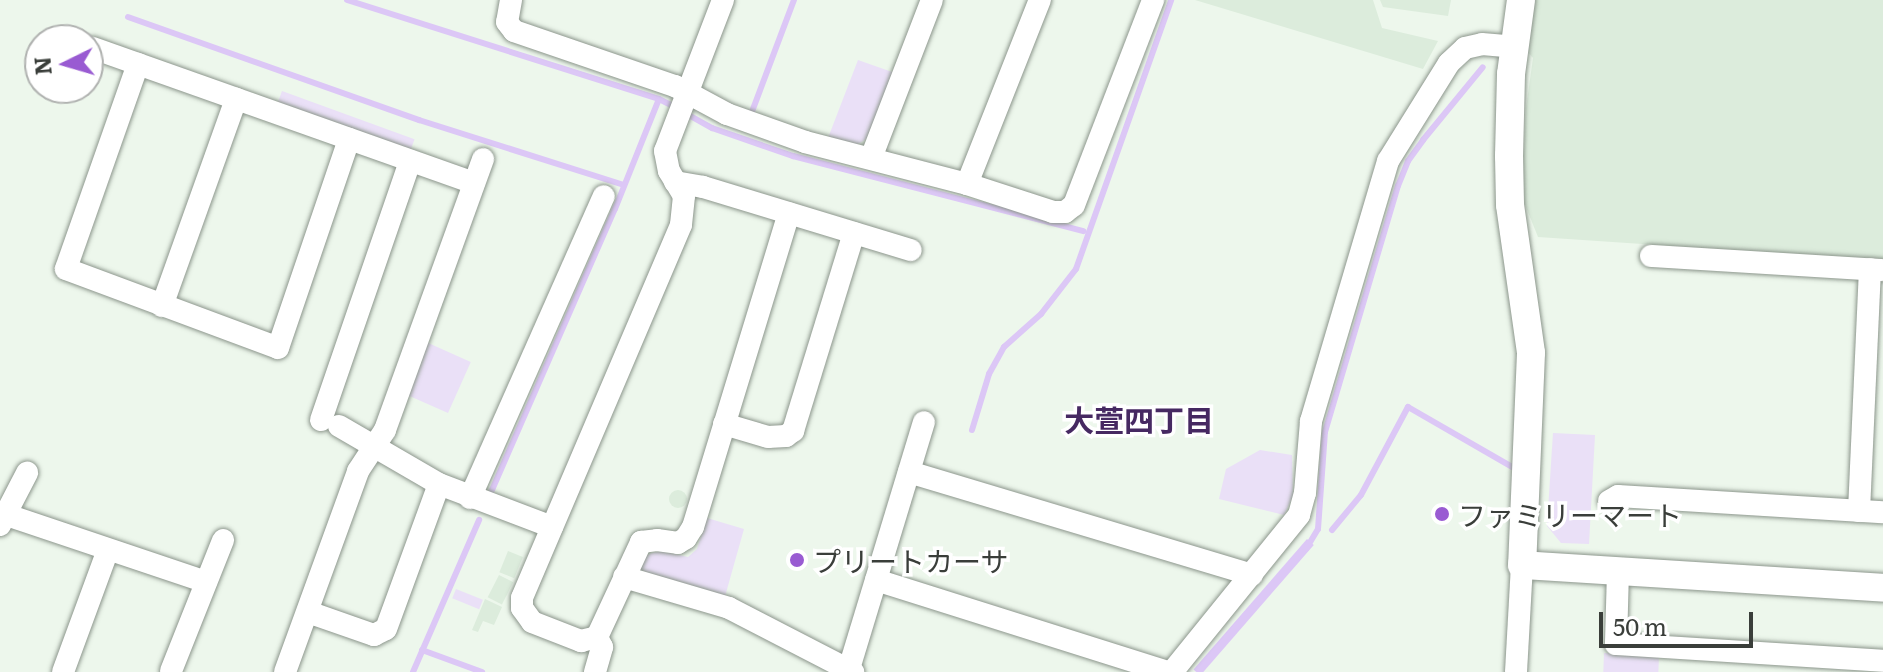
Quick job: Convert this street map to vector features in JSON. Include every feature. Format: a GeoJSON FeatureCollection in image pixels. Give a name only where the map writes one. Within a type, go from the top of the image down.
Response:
{"type":"FeatureCollection","features":[{"type":"Feature","properties":{"kind":"street"},"geometry":{"type":"LineString","coordinates":[[511,0],[507,22],[514,31],[805,142],[967,184],[1053,212],[1065,212],[1074,205],[1153,0]]}},
{"type":"Feature","properties":{"kind":"street"},"geometry":{"type":"LineString","coordinates":[[723,0],[665,151],[675,182],[684,196],[681,225],[522,598],[522,608],[532,622],[575,639],[589,641],[597,637],[641,542],[657,540],[678,543],[686,538],[693,527],[789,213]]}},
{"type":"Feature","properties":{"kind":"street"},"geometry":{"type":"LineString","coordinates":[[871,158],[932,0]]}},
{"type":"Feature","properties":{"kind":"street"},"geometry":{"type":"LineString","coordinates":[[967,184],[1040,0]]}},
{"type":"Feature","properties":{"kind":"street"},"geometry":{"type":"LineString","coordinates":[[1516,672],[1531,353],[1510,205],[1509,110],[1521,0]]}},
{"type":"Feature","properties":{"kind":"street"},"geometry":{"type":"LineString","coordinates":[[876,580],[1170,672],[1299,515],[1305,493],[1311,421],[1388,161],[1449,63],[1465,48],[1482,44],[1514,47]]}},
{"type":"Feature","properties":{"kind":"street"},"geometry":{"type":"LineString","coordinates":[[104,52],[474,183]]}},
{"type":"Feature","properties":{"kind":"street"},"geometry":{"type":"LineString","coordinates":[[138,64],[66,269],[278,348],[349,139]]}},
{"type":"Feature","properties":{"kind":"street"},"geometry":{"type":"LineString","coordinates":[[162,306],[236,99]]}},
{"type":"Feature","properties":{"kind":"street"},"geometry":{"type":"LineString","coordinates":[[285,672],[358,471],[385,430],[483,159]]}},
{"type":"Feature","properties":{"kind":"street"},"geometry":{"type":"LineString","coordinates":[[410,161],[330,423],[439,484],[552,527]]}},
{"type":"Feature","properties":{"kind":"street"},"geometry":{"type":"LineString","coordinates":[[675,182],[703,187],[911,250]]}},
{"type":"Feature","properties":{"kind":"street"},"geometry":{"type":"LineString","coordinates":[[470,498],[604,196]]}},
{"type":"Feature","properties":{"kind":"street"},"geometry":{"type":"LineString","coordinates":[[724,424],[768,437],[786,436],[793,431],[854,233]]}},
{"type":"Feature","properties":{"kind":"street"},"geometry":{"type":"LineString","coordinates":[[1651,256],[1877,270],[1859,511]]}},
{"type":"Feature","properties":{"kind":"street"},"geometry":{"type":"LineString","coordinates":[[624,577],[729,608],[850,671],[924,422]]}},
{"type":"Feature","properties":{"kind":"street"},"geometry":{"type":"LineString","coordinates":[[909,472],[1252,575]]}},
{"type":"Feature","properties":{"kind":"street"},"geometry":{"type":"LineString","coordinates":[[27,473],[2,519],[206,582]]}},
{"type":"Feature","properties":{"kind":"street"},"geometry":{"type":"LineString","coordinates":[[308,612],[374,635],[386,629],[439,484]]}},
{"type":"Feature","properties":{"kind":"street"},"geometry":{"type":"LineString","coordinates":[[1609,501],[1618,496],[1883,512]]}},
{"type":"Feature","properties":{"kind":"street"},"geometry":{"type":"LineString","coordinates":[[172,672],[223,540]]}},
{"type":"Feature","properties":{"kind":"street"},"geometry":{"type":"LineString","coordinates":[[63,672],[108,550]]}},
{"type":"Feature","properties":{"kind":"street"},"geometry":{"type":"LineString","coordinates":[[1522,565],[1883,588]]}},
{"type":"Feature","properties":{"kind":"street"},"geometry":{"type":"LineString","coordinates":[[1618,571],[1616,644],[1818,664],[1883,661]]}},
{"type":"Feature","properties":{"kind":"street"},"geometry":{"type":"LineString","coordinates":[[595,672],[602,647],[597,637]]}},
{"type":"Feature","properties":{"kind":"shaded area"},"geometry":{"type":"Polygon","coordinates":[[[1195,0],[1373,0],[1382,28],[1438,41],[1423,69],[1195,0]]]}},
{"type":"Feature","properties":{"kind":"shaded area"},"geometry":{"type":"Polygon","coordinates":[[[1380,0],[1451,0],[1448,16],[1383,7],[1380,0]]]}},
{"type":"Feature","properties":{"kind":"shaded area"},"geometry":{"type":"Polygon","coordinates":[[[1532,0],[1883,0],[1883,260],[1538,237],[1522,197],[1526,108],[1533,58],[1524,48],[1532,0]]]}},
{"type":"Feature","properties":{"kind":"shaded area"},"geometry":{"type":"Polygon","coordinates":[[[858,60],[895,73],[871,136],[855,146],[828,138],[858,60]]]}},
{"type":"Feature","properties":{"kind":"shaded area"},"geometry":{"type":"Polygon","coordinates":[[[282,91],[414,139],[409,155],[276,107],[282,91]]]}},
{"type":"Feature","properties":{"kind":"shaded area"},"geometry":{"type":"Polygon","coordinates":[[[426,342],[471,362],[448,413],[403,393],[426,342]]]}},
{"type":"Feature","properties":{"kind":"shaded area"},"geometry":{"type":"Polygon","coordinates":[[[1553,433],[1595,435],[1589,544],[1561,543],[1547,526],[1553,433]]]}},
{"type":"Feature","properties":{"kind":"shaded area"},"geometry":{"type":"Polygon","coordinates":[[[1260,450],[1292,455],[1293,496],[1284,515],[1219,499],[1226,469],[1260,450]]]}},
{"type":"Feature","properties":{"kind":"shaded area"},"geometry":{"type":"Polygon","coordinates":[[[674,490],[682,490],[687,499],[685,506],[674,508],[669,503],[669,495],[674,490]]]}},
{"type":"Feature","properties":{"kind":"shaded area"},"geometry":{"type":"Polygon","coordinates":[[[707,518],[744,529],[724,600],[636,572],[644,557],[652,553],[662,551],[688,557],[697,549],[707,518]]]}},
{"type":"Feature","properties":{"kind":"shaded area"},"geometry":{"type":"Polygon","coordinates":[[[1307,539],[1314,545],[1203,672],[1194,670],[1307,539]]]}},
{"type":"Feature","properties":{"kind":"shaded area"},"geometry":{"type":"Polygon","coordinates":[[[508,551],[523,557],[514,578],[499,572],[508,551]]]}},
{"type":"Feature","properties":{"kind":"shaded area"},"geometry":{"type":"Polygon","coordinates":[[[499,575],[513,582],[502,605],[488,597],[499,575]]]}},
{"type":"Feature","properties":{"kind":"shaded area"},"geometry":{"type":"Polygon","coordinates":[[[456,589],[483,600],[479,609],[452,598],[456,589]]]}},
{"type":"Feature","properties":{"kind":"shaded area"},"geometry":{"type":"Polygon","coordinates":[[[485,599],[502,607],[494,625],[483,621],[478,632],[472,630],[485,599]]]}},
{"type":"Feature","properties":{"kind":"shaded area"},"geometry":{"type":"Polygon","coordinates":[[[1604,653],[1659,655],[1658,672],[1603,672],[1604,653]]]}},
{"type":"Feature","properties":{"kind":"waterway"},"geometry":{"type":"LineString","coordinates":[[347,0],[659,99]]}},
{"type":"Feature","properties":{"kind":"waterway"},"geometry":{"type":"LineString","coordinates":[[750,117],[794,0]]}},
{"type":"Feature","properties":{"kind":"waterway"},"geometry":{"type":"LineString","coordinates":[[972,430],[989,374],[1004,347],[1041,314],[1076,269],[1171,0]]}},
{"type":"Feature","properties":{"kind":"waterway"},"geometry":{"type":"LineString","coordinates":[[128,17],[419,120],[624,185]]}},
{"type":"Feature","properties":{"kind":"waterway"},"geometry":{"type":"LineString","coordinates":[[1306,549],[1318,529],[1325,432],[1398,186],[1408,161],[1483,67]]}},
{"type":"Feature","properties":{"kind":"waterway"},"geometry":{"type":"LineString","coordinates":[[492,490],[615,209],[659,99],[675,107]]}},
{"type":"Feature","properties":{"kind":"waterway"},"geometry":{"type":"LineString","coordinates":[[685,113],[712,128],[793,156],[1083,231]]}},
{"type":"Feature","properties":{"kind":"waterway"},"geometry":{"type":"LineString","coordinates":[[1332,530],[1361,495],[1408,407],[1516,469]]}},
{"type":"Feature","properties":{"kind":"waterway"},"geometry":{"type":"LineString","coordinates":[[413,672],[479,520]]}},
{"type":"Feature","properties":{"kind":"waterway"},"geometry":{"type":"LineString","coordinates":[[422,650],[482,672]]}},
{"type":"Feature","properties":{"kind":"place","name":"ファミリーマート"},"geometry":{"type":"Point","coordinates":[1442,514]}},
{"type":"Feature","properties":{"kind":"place","name":"プリートカーサ"},"geometry":{"type":"Point","coordinates":[797,560]}},
{"type":"Feature","properties":{"kind":"district","name":"大萱四丁目"},"geometry":{"type":"Point","coordinates":[1139,419]}}]}
